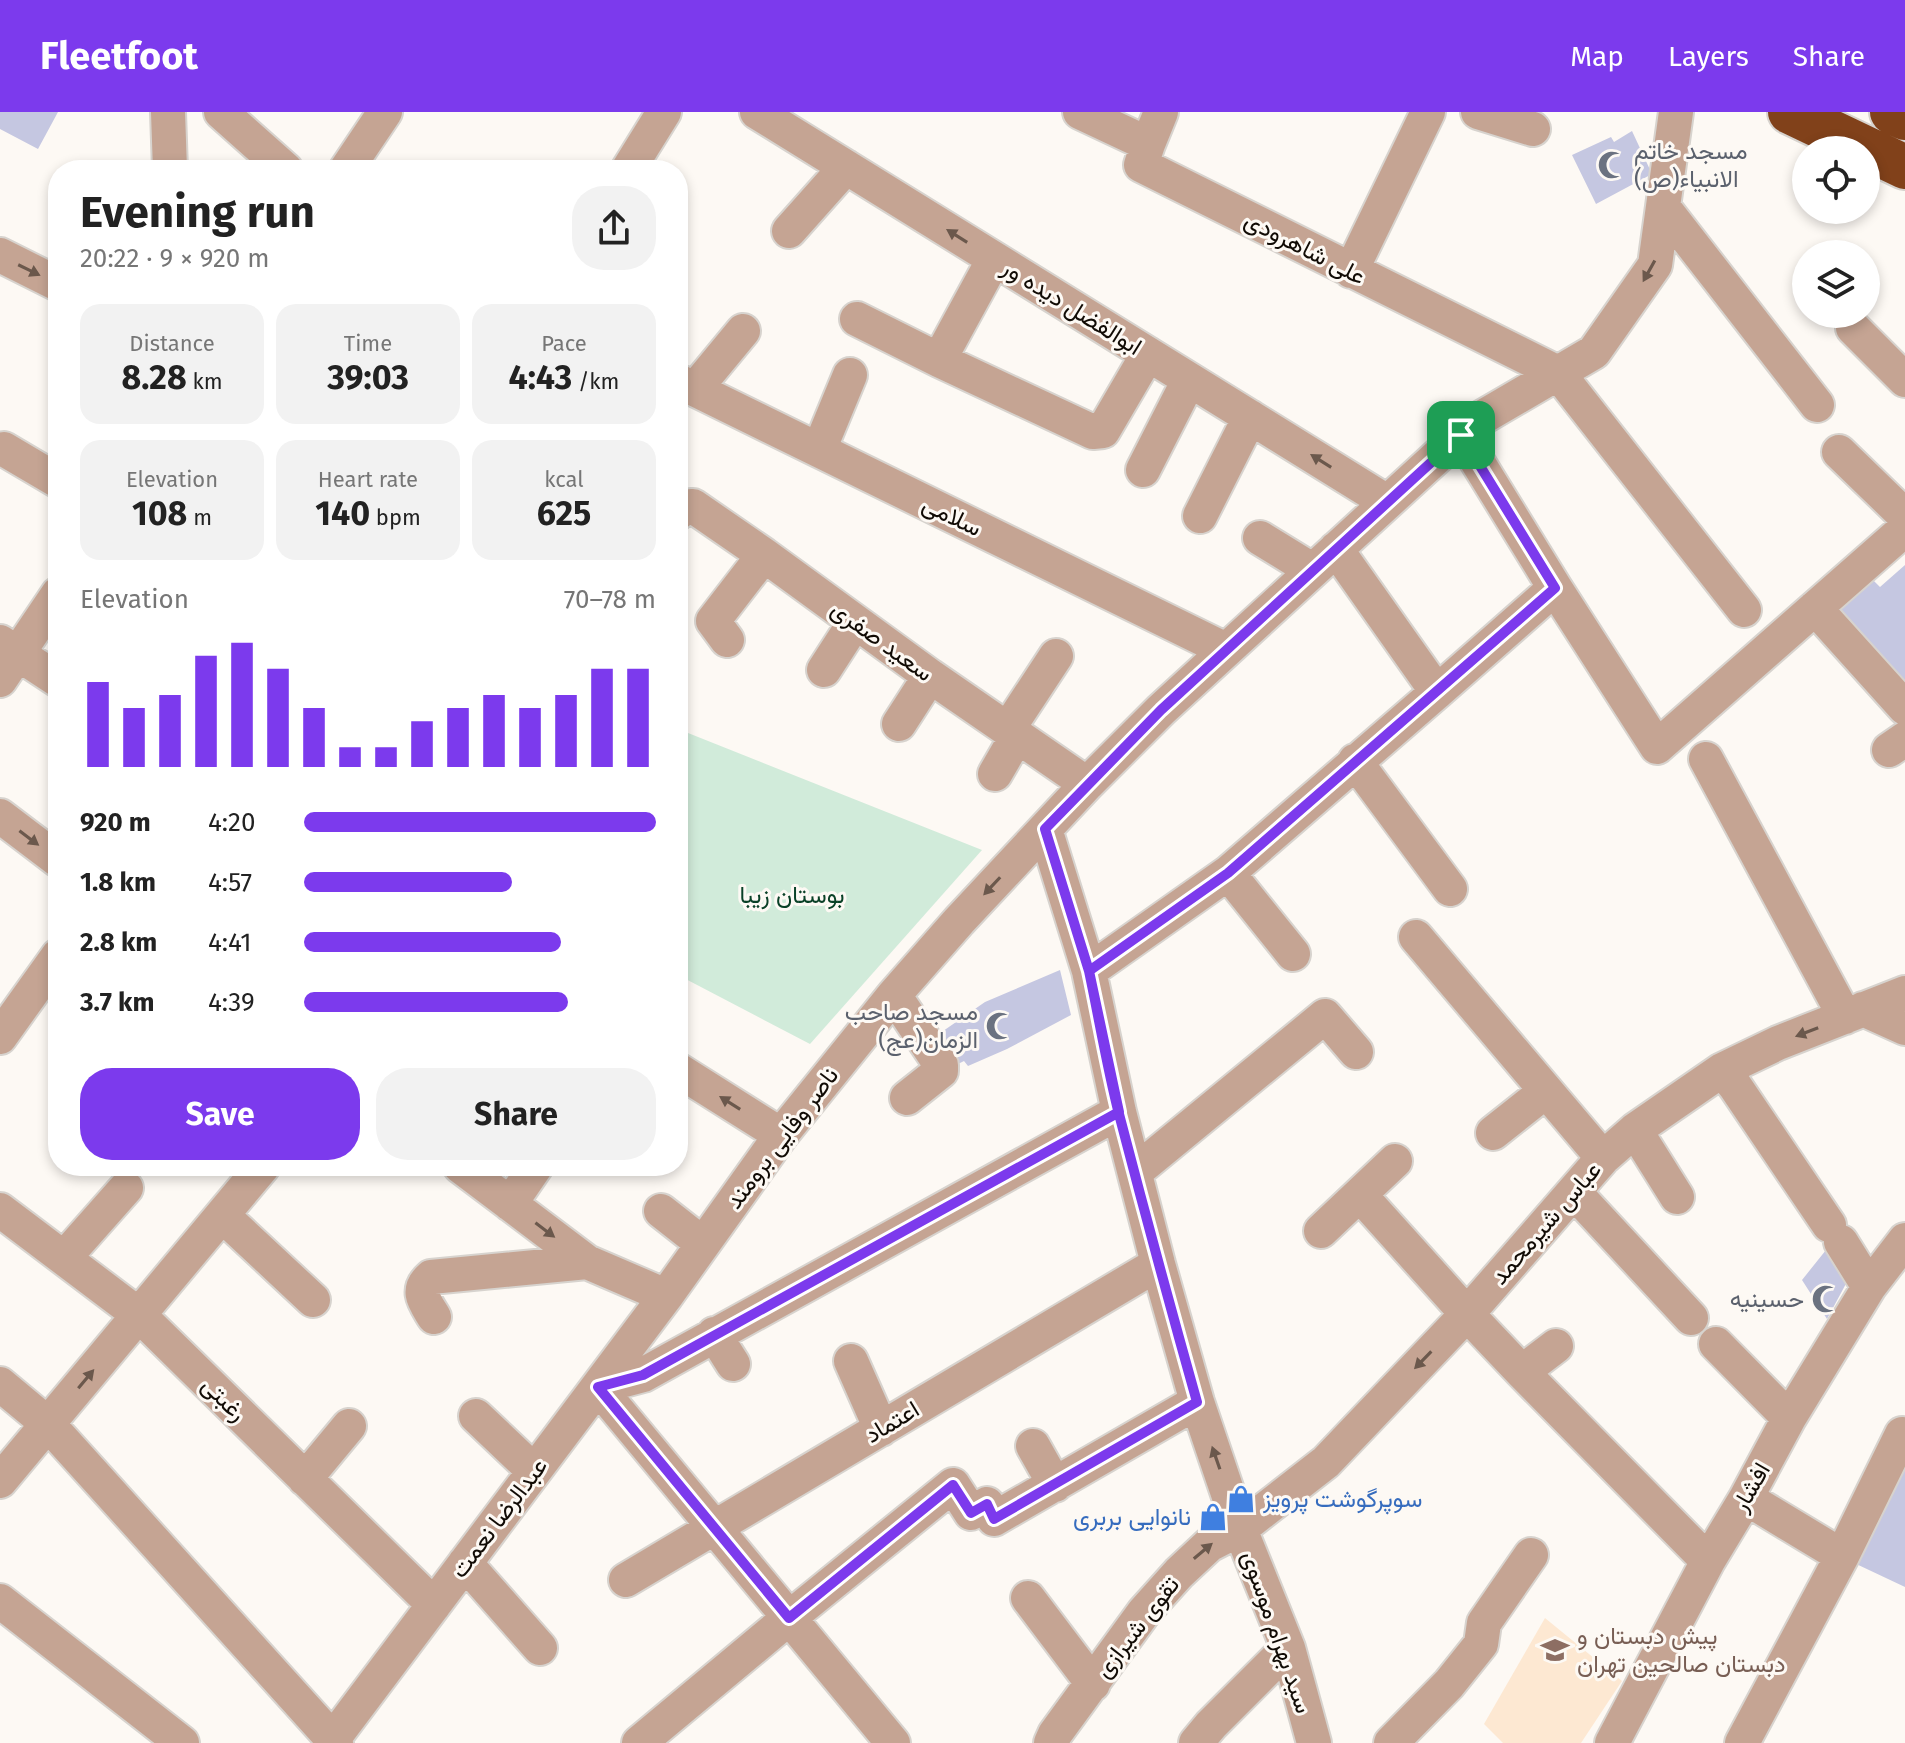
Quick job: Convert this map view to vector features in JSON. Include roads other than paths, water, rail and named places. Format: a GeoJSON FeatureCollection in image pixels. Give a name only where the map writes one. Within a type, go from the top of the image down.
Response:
{"type":"FeatureCollection","features":[{"type":"Feature","properties":{"kind":"highway"},"geometry":{"type":"LineString","coordinates":[[1790,112],[1825,136]]}},
{"type":"Feature","properties":{"kind":"highway"},"geometry":{"type":"LineString","coordinates":[[1892,112],[1905,118]]}},
{"type":"Feature","properties":{"kind":"highway"},"geometry":{"type":"LineString","coordinates":[[1880,158],[1905,167]]}},
{"type":"Feature","properties":{"kind":"street"},"geometry":{"type":"LineString","coordinates":[[168,112],[170,160]]}},
{"type":"Feature","properties":{"kind":"street"},"geometry":{"type":"LineString","coordinates":[[221,112],[275,160]]}},
{"type":"Feature","properties":{"kind":"street"},"geometry":{"type":"LineString","coordinates":[[353,160],[385,112]]}},
{"type":"Feature","properties":{"kind":"street"},"geometry":{"type":"LineString","coordinates":[[635,160],[664,112]]}},
{"type":"Feature","properties":{"kind":"street","name":"ابوالفضل دیده ور"},"geometry":{"type":"LineString","coordinates":[[757,112],[1387,502]]}},
{"type":"Feature","properties":{"kind":"street"},"geometry":{"type":"LineString","coordinates":[[1080,112],[1148,144],[1161,112]]}},
{"type":"Feature","properties":{"kind":"street"},"geometry":{"type":"LineString","coordinates":[[1351,271],[1428,112]]}},
{"type":"Feature","properties":{"kind":"street"},"geometry":{"type":"LineString","coordinates":[[1478,112],[1533,129]]}},
{"type":"Feature","properties":{"kind":"street","name":"ناصر وفایی برومند"},"geometry":{"type":"LineString","coordinates":[[666,1296],[781,1135],[894,995],[1087,784],[1161,710],[1476,421],[1594,352],[1655,265],[1676,112]]}},
{"type":"Feature","properties":{"kind":"street","name":"علی شاهرودی"},"geometry":{"type":"LineString","coordinates":[[1148,144],[1141,165],[1558,373]]}},
{"type":"Feature","properties":{"kind":"street"},"geometry":{"type":"LineString","coordinates":[[789,231],[846,167]]}},
{"type":"Feature","properties":{"kind":"street"},"geometry":{"type":"LineString","coordinates":[[1663,207],[1817,405]]}},
{"type":"Feature","properties":{"kind":"street"},"geometry":{"type":"LineString","coordinates":[[0,255],[48,279]]}},
{"type":"Feature","properties":{"kind":"street"},"geometry":{"type":"LineString","coordinates":[[939,360],[994,259]]}},
{"type":"Feature","properties":{"kind":"street"},"geometry":{"type":"LineString","coordinates":[[857,319],[1093,432],[1103,431],[1148,354]]}},
{"type":"Feature","properties":{"kind":"street"},"geometry":{"type":"LineString","coordinates":[[1853,328],[1905,380]]}},
{"type":"Feature","properties":{"kind":"street"},"geometry":{"type":"LineString","coordinates":[[688,383],[743,331]]}},
{"type":"Feature","properties":{"kind":"street"},"geometry":{"type":"LineString","coordinates":[[1558,373],[1744,610]]}},
{"type":"Feature","properties":{"kind":"street"},"geometry":{"type":"LineString","coordinates":[[819,450],[850,375]]}},
{"type":"Feature","properties":{"kind":"street"},"geometry":{"type":"LineString","coordinates":[[1143,470],[1189,380]]}},
{"type":"Feature","properties":{"kind":"street","name":"سلامی"},"geometry":{"type":"LineString","coordinates":[[688,386],[1226,650]]}},
{"type":"Feature","properties":{"kind":"street"},"geometry":{"type":"LineString","coordinates":[[1200,516],[1250,417]]}},
{"type":"Feature","properties":{"kind":"street"},"geometry":{"type":"LineString","coordinates":[[1461,435],[1657,747],[1905,529]]}},
{"type":"Feature","properties":{"kind":"street"},"geometry":{"type":"LineString","coordinates":[[4,449],[48,475]]}},
{"type":"Feature","properties":{"kind":"street"},"geometry":{"type":"LineString","coordinates":[[1839,452],[1905,516]]}},
{"type":"Feature","properties":{"kind":"street","name":"سعید صفری"},"geometry":{"type":"LineString","coordinates":[[688,507],[693,506],[764,555],[930,676],[1087,784]]}},
{"type":"Feature","properties":{"kind":"street"},"geometry":{"type":"LineString","coordinates":[[1260,538],[1324,560],[1437,692]]}},
{"type":"Feature","properties":{"kind":"street"},"geometry":{"type":"LineString","coordinates":[[727,640],[713,621],[764,555]]}},
{"type":"Feature","properties":{"kind":"street"},"geometry":{"type":"LineString","coordinates":[[1089,971],[1228,873],[1555,588]]}},
{"type":"Feature","properties":{"kind":"street"},"geometry":{"type":"LineString","coordinates":[[48,606],[6,659],[48,676]]}},
{"type":"Feature","properties":{"kind":"street"},"geometry":{"type":"LineString","coordinates":[[1815,608],[1905,708]]}},
{"type":"Feature","properties":{"kind":"street"},"geometry":{"type":"LineString","coordinates":[[824,670],[855,622]]}},
{"type":"Feature","properties":{"kind":"street"},"geometry":{"type":"LineString","coordinates":[[995,774],[1012,733],[1056,656]]}},
{"type":"Feature","properties":{"kind":"street"},"geometry":{"type":"LineString","coordinates":[[899,724],[930,676]]}},
{"type":"Feature","properties":{"kind":"street"},"geometry":{"type":"LineString","coordinates":[[1706,759],[1854,1013],[1905,1028]]}},
{"type":"Feature","properties":{"kind":"street"},"geometry":{"type":"LineString","coordinates":[[1355,761],[1450,889]]}},
{"type":"Feature","properties":{"kind":"street"},"geometry":{"type":"LineString","coordinates":[[0,816],[48,852]]}},
{"type":"Feature","properties":{"kind":"street","name":"سید بهرام موسوی"},"geometry":{"type":"LineString","coordinates":[[1045,829],[1089,971],[1119,1112],[1197,1402],[1240,1529],[1288,1648],[1314,1743]]}},
{"type":"Feature","properties":{"kind":"street"},"geometry":{"type":"LineString","coordinates":[[1228,873],[1293,954]]}},
{"type":"Feature","properties":{"kind":"street"},"geometry":{"type":"LineString","coordinates":[[1416,937],[1603,1158]]}},
{"type":"Feature","properties":{"kind":"street"},"geometry":{"type":"LineString","coordinates":[[6,1015],[48,967]]}},
{"type":"Feature","properties":{"kind":"street","name":"عباس شیرمحمد"},"geometry":{"type":"LineString","coordinates":[[1240,1529],[1326,1462],[1467,1314],[1603,1158],[1635,1130],[1722,1070],[1778,1043],[1905,993]]}},
{"type":"Feature","properties":{"kind":"street"},"geometry":{"type":"LineString","coordinates":[[894,995],[941,1065],[941,1071],[907,1098]]}},
{"type":"Feature","properties":{"kind":"street"},"geometry":{"type":"LineString","coordinates":[[1135,1172],[1325,1016],[1356,1052]]}},
{"type":"Feature","properties":{"kind":"street"},"geometry":{"type":"LineString","coordinates":[[1722,1070],[1869,1287]]}},
{"type":"Feature","properties":{"kind":"street"},"geometry":{"type":"LineString","coordinates":[[688,1076],[781,1135]]}},
{"type":"Feature","properties":{"kind":"street"},"geometry":{"type":"LineString","coordinates":[[1493,1133],[1546,1091]]}},
{"type":"Feature","properties":{"kind":"street"},"geometry":{"type":"LineString","coordinates":[[893,1743],[598,1387],[643,1375],[1119,1112]]}},
{"type":"Feature","properties":{"kind":"street"},"geometry":{"type":"LineString","coordinates":[[1635,1130],[1677,1197]]}},
{"type":"Feature","properties":{"kind":"street"},"geometry":{"type":"LineString","coordinates":[[1321,1231],[1395,1161]]}},
{"type":"Feature","properties":{"kind":"street"},"geometry":{"type":"LineString","coordinates":[[0,1481],[255,1176]]}},
{"type":"Feature","properties":{"kind":"street"},"geometry":{"type":"LineString","coordinates":[[473,1176],[587,1262],[666,1296]]}},
{"type":"Feature","properties":{"kind":"street"},"geometry":{"type":"LineString","coordinates":[[510,1204],[529,1176]]}},
{"type":"Feature","properties":{"kind":"street"},"geometry":{"type":"LineString","coordinates":[[64,1258],[126,1188]]}},
{"type":"Feature","properties":{"kind":"street"},"geometry":{"type":"LineString","coordinates":[[1574,1192],[1691,1318]]}},
{"type":"Feature","properties":{"kind":"street"},"geometry":{"type":"LineString","coordinates":[[1360,1195],[1522,1372],[1708,1561]]}},
{"type":"Feature","properties":{"kind":"street","name":"رغبتی"},"geometry":{"type":"LineString","coordinates":[[0,1210],[139,1315],[434,1605]]}},
{"type":"Feature","properties":{"kind":"street"},"geometry":{"type":"LineString","coordinates":[[661,1211],[703,1244]]}},
{"type":"Feature","properties":{"kind":"street"},"geometry":{"type":"LineString","coordinates":[[222,1215],[313,1300]]}},
{"type":"Feature","properties":{"kind":"street","name":"افشار"},"geometry":{"type":"LineString","coordinates":[[1612,1743],[1708,1561],[1789,1418],[1869,1287],[1905,1240]]}},
{"type":"Feature","properties":{"kind":"street"},"geometry":{"type":"LineString","coordinates":[[434,1317],[421,1291],[431,1277],[587,1262]]}},
{"type":"Feature","properties":{"kind":"street","name":"اعتماد"},"geometry":{"type":"LineString","coordinates":[[626,1580],[1158,1264]]}},
{"type":"Feature","properties":{"kind":"street","name":"عبدالرضا نعمت"},"geometry":{"type":"LineString","coordinates":[[333,1742],[666,1296]]}},
{"type":"Feature","properties":{"kind":"street"},"geometry":{"type":"LineString","coordinates":[[714,1334],[733,1364]]}},
{"type":"Feature","properties":{"kind":"street"},"geometry":{"type":"LineString","coordinates":[[1716,1344],[1789,1418]]}},
{"type":"Feature","properties":{"kind":"street"},"geometry":{"type":"LineString","coordinates":[[1522,1372],[1556,1346]]}},
{"type":"Feature","properties":{"kind":"street"},"geometry":{"type":"LineString","coordinates":[[851,1361],[881,1429]]}},
{"type":"Feature","properties":{"kind":"street"},"geometry":{"type":"LineString","coordinates":[[0,1384],[48,1424],[333,1742]]}},
{"type":"Feature","properties":{"kind":"street"},"geometry":{"type":"LineString","coordinates":[[639,1743],[953,1485],[971,1513],[987,1504],[1001,1529],[1055,1485],[1197,1402]]}},
{"type":"Feature","properties":{"kind":"street"},"geometry":{"type":"LineString","coordinates":[[476,1416],[534,1471]]}},
{"type":"Feature","properties":{"kind":"street"},"geometry":{"type":"LineString","coordinates":[[305,1479],[349,1426]]}},
{"type":"Feature","properties":{"kind":"street"},"geometry":{"type":"LineString","coordinates":[[1742,1743],[1842,1556],[1902,1434]]}},
{"type":"Feature","properties":{"kind":"street"},"geometry":{"type":"LineString","coordinates":[[1033,1446],[1055,1485]]}},
{"type":"Feature","properties":{"kind":"street"},"geometry":{"type":"LineString","coordinates":[[1746,1498],[1842,1556]]}},
{"type":"Feature","properties":{"kind":"street","name":"تقوی شیرازی"},"geometry":{"type":"LineString","coordinates":[[1051,1743],[1144,1612],[1209,1545],[1240,1529]]}},
{"type":"Feature","properties":{"kind":"street"},"geometry":{"type":"LineString","coordinates":[[1391,1743],[1449,1684],[1481,1644],[1484,1623],[1531,1555]]}},
{"type":"Feature","properties":{"kind":"street"},"geometry":{"type":"LineString","coordinates":[[465,1563],[540,1648]]}},
{"type":"Feature","properties":{"kind":"street"},"geometry":{"type":"LineString","coordinates":[[1028,1598],[1093,1684]]}},
{"type":"Feature","properties":{"kind":"street"},"geometry":{"type":"LineString","coordinates":[[0,1601],[182,1743]]}},
{"type":"Feature","properties":{"kind":"street"},"geometry":{"type":"LineString","coordinates":[[1196,1743],[1288,1648]]}},
{"type":"Feature","properties":{"kind":"place","name":"مسجد خاتم الانبیاء(ص)"},"geometry":{"type":"Point","coordinates":[1612,165]}},
{"type":"Feature","properties":{"kind":"place","name":"مسجد صاحب الزمان(عج)"},"geometry":{"type":"Point","coordinates":[1000,1026]}},
{"type":"Feature","properties":{"kind":"place","name":"حسینیه"},"geometry":{"type":"Point","coordinates":[1826,1299]}},
{"type":"Feature","properties":{"kind":"place","name":"سوپرگوشت پرویز"},"geometry":{"type":"Point","coordinates":[1241,1499]}},
{"type":"Feature","properties":{"kind":"place","name":"نانوایی بربری"},"geometry":{"type":"Point","coordinates":[1213,1517]}},
{"type":"Feature","properties":{"kind":"place","name":"پیش دبستان و دبستان صالحین تهران"},"geometry":{"type":"Point","coordinates":[1555,1650]}},
{"type":"Feature","properties":{"kind":"park label","name":"بوستان زیبا"},"geometry":{"type":"Point","coordinates":[792,895]}}]}
